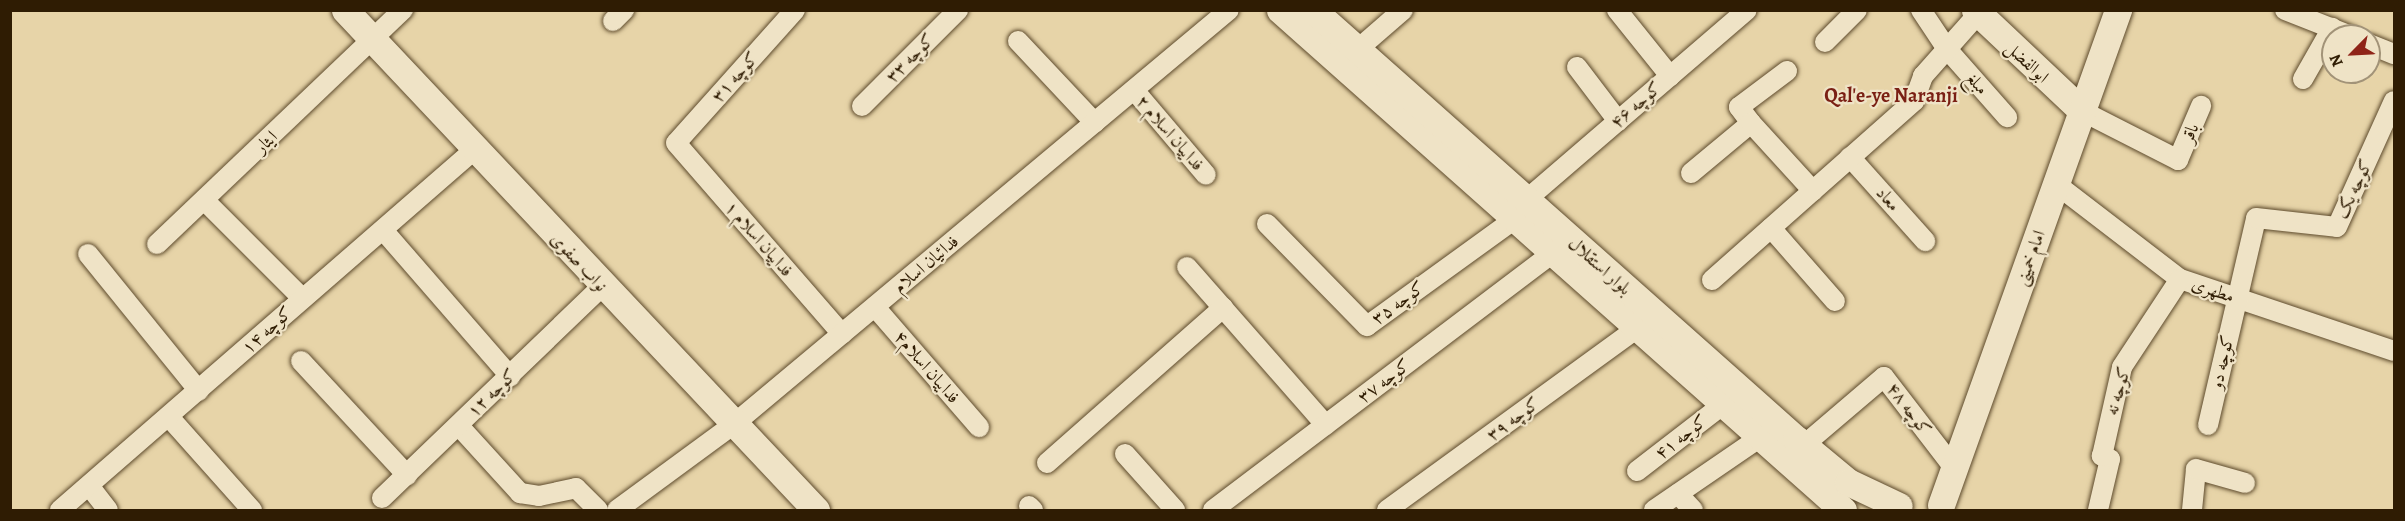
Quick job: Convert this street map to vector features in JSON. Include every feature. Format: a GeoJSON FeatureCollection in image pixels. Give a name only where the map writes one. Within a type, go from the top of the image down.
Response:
{"type":"FeatureCollection","features":[{"type":"Feature","properties":{"kind":"main road","name":"نواب صفوی"},"geometry":{"type":"LineString","coordinates":[[345,10],[601,287],[816,510]]}},
{"type":"Feature","properties":{"kind":"main road","name":"بلوار استقلال"},"geometry":{"type":"LineString","coordinates":[[1280,10],[1848,482],[1895,508]]}},
{"type":"Feature","properties":{"kind":"main road","name":"بلوار استقلال"},"geometry":{"type":"LineString","coordinates":[[1312,10],[1357,50],[1521,209],[1554,252],[1843,510]]}},
{"type":"Feature","properties":{"kind":"main road","name":"امام خمینی"},"geometry":{"type":"LineString","coordinates":[[1946,508],[1954,468],[2118,10]]}},
{"type":"Feature","properties":{"kind":"main road","name":"ابوالفضل"},"geometry":{"type":"LineString","coordinates":[[1977,12],[2082,111]]}},
{"type":"Feature","properties":{"kind":"main road"},"geometry":{"type":"LineString","coordinates":[[1895,508],[1946,508]]}},
{"type":"Feature","properties":{"kind":"street","name":"ایثار"},"geometry":{"type":"LineString","coordinates":[[157,244],[375,40],[404,10]]}},
{"type":"Feature","properties":{"kind":"street","name":"کوچه ۳۱"},"geometry":{"type":"LineString","coordinates":[[676,143],[795,10]]}},
{"type":"Feature","properties":{"kind":"street","name":"کوچه ۳۳"},"geometry":{"type":"LineString","coordinates":[[862,106],[958,10]]}},
{"type":"Feature","properties":{"kind":"street","name":"فدائیان اسلام"},"geometry":{"type":"LineString","coordinates":[[617,510],[734,424],[1229,10]]}},
{"type":"Feature","properties":{"kind":"street"},"geometry":{"type":"LineString","coordinates":[[1357,50],[1403,10]]}},
{"type":"Feature","properties":{"kind":"street"},"geometry":{"type":"LineString","coordinates":[[1617,10],[1670,76]]}},
{"type":"Feature","properties":{"kind":"street","name":"کوچه ۴۶"},"geometry":{"type":"LineString","coordinates":[[1521,209],[1670,76],[1726,17],[1747,10]]}},
{"type":"Feature","properties":{"kind":"street"},"geometry":{"type":"LineString","coordinates":[[1825,42],[1857,10]]}},
{"type":"Feature","properties":{"kind":"street","name":"مبلغ"},"geometry":{"type":"LineString","coordinates":[[1921,10],[1947,49],[2007,117]]}},
{"type":"Feature","properties":{"kind":"street"},"geometry":{"type":"LineString","coordinates":[[2285,10],[2321,24]]}},
{"type":"Feature","properties":{"kind":"street"},"geometry":{"type":"LineString","coordinates":[[1712,280],[1914,101],[1923,76],[1977,12]]}},
{"type":"Feature","properties":{"kind":"street"},"geometry":{"type":"LineString","coordinates":[[1018,42],[1095,123]]}},
{"type":"Feature","properties":{"kind":"street"},"geometry":{"type":"LineString","coordinates":[[2303,79],[2321,57]]}},
{"type":"Feature","properties":{"kind":"street"},"geometry":{"type":"LineString","coordinates":[[1577,67],[1618,121]]}},
{"type":"Feature","properties":{"kind":"street"},"geometry":{"type":"LineString","coordinates":[[1786,71],[1739,107],[1813,191]]}},
{"type":"Feature","properties":{"kind":"street","name":"فداییان اسلام ۲"},"geometry":{"type":"LineString","coordinates":[[1134,90],[1206,175]]}},
{"type":"Feature","properties":{"kind":"street","name":"کوچه یک"},"geometry":{"type":"LineString","coordinates":[[2236,298],[2256,218],[2337,227],[2394,101]]}},
{"type":"Feature","properties":{"kind":"street","name":"باقر"},"geometry":{"type":"LineString","coordinates":[[2082,111],[2178,160],[2201,106]]}},
{"type":"Feature","properties":{"kind":"street"},"geometry":{"type":"LineString","coordinates":[[1691,173],[1751,123]]}},
{"type":"Feature","properties":{"kind":"street","name":"فداییان اسلام ۱"},"geometry":{"type":"LineString","coordinates":[[676,143],[842,334]]}},
{"type":"Feature","properties":{"kind":"street","name":"کوچه ۱۴"},"geometry":{"type":"LineString","coordinates":[[60,510],[90,487],[302,298],[474,150]]}},
{"type":"Feature","properties":{"kind":"street","name":"معاد"},"geometry":{"type":"LineString","coordinates":[[1850,158],[1925,241]]}},
{"type":"Feature","properties":{"kind":"street","name":"مطهری"},"geometry":{"type":"LineString","coordinates":[[2056,184],[2180,279],[2394,351]]}},
{"type":"Feature","properties":{"kind":"street"},"geometry":{"type":"LineString","coordinates":[[204,200],[302,298]]}},
{"type":"Feature","properties":{"kind":"street","name":"کوچه ۳۵"},"geometry":{"type":"LineString","coordinates":[[1267,224],[1367,326],[1521,209]]}},
{"type":"Feature","properties":{"kind":"street"},"geometry":{"type":"LineString","coordinates":[[1771,228],[1835,301]]}},
{"type":"Feature","properties":{"kind":"street"},"geometry":{"type":"LineString","coordinates":[[383,230],[510,376]]}},
{"type":"Feature","properties":{"kind":"street","name":"کوچه ۳۷"},"geometry":{"type":"LineString","coordinates":[[1213,510],[1554,252]]}},
{"type":"Feature","properties":{"kind":"street"},"geometry":{"type":"LineString","coordinates":[[88,254],[199,391]]}},
{"type":"Feature","properties":{"kind":"street"},"geometry":{"type":"LineString","coordinates":[[1187,267],[1326,425]]}},
{"type":"Feature","properties":{"kind":"street","name":"کوچه نه"},"geometry":{"type":"LineString","coordinates":[[2098,510],[2110,459],[2102,456],[2122,367],[2180,279]]}},
{"type":"Feature","properties":{"kind":"street","name":"کوچه ۱۲"},"geometry":{"type":"LineString","coordinates":[[382,498],[601,287]]}},
{"type":"Feature","properties":{"kind":"street","name":"کوچه دو"},"geometry":{"type":"LineString","coordinates":[[2208,425],[2236,298]]}},
{"type":"Feature","properties":{"kind":"street","name":"فداییان اسلام۴"},"geometry":{"type":"LineString","coordinates":[[874,307],[979,427]]}},
{"type":"Feature","properties":{"kind":"street"},"geometry":{"type":"LineString","coordinates":[[1047,464],[1223,308]]}},
{"type":"Feature","properties":{"kind":"street","name":"کوچه ۳۹"},"geometry":{"type":"LineString","coordinates":[[1387,510],[1639,327]]}},
{"type":"Feature","properties":{"kind":"street"},"geometry":{"type":"LineString","coordinates":[[301,361],[407,475]]}},
{"type":"Feature","properties":{"kind":"street","name":"کوچه ۴۸"},"geometry":{"type":"LineString","coordinates":[[1804,446],[1884,377],[1954,468]]}},
{"type":"Feature","properties":{"kind":"street","name":"کوچه ۴۱"},"geometry":{"type":"LineString","coordinates":[[1637,471],[1725,403]]}},
{"type":"Feature","properties":{"kind":"street"},"geometry":{"type":"LineString","coordinates":[[169,417],[252,510]]}},
{"type":"Feature","properties":{"kind":"street"},"geometry":{"type":"LineString","coordinates":[[459,426],[520,493],[539,496],[576,488],[598,510]]}},
{"type":"Feature","properties":{"kind":"street"},"geometry":{"type":"LineString","coordinates":[[1654,510],[1762,436]]}},
{"type":"Feature","properties":{"kind":"street"},"geometry":{"type":"LineString","coordinates":[[1125,454],[1175,510]]}},
{"type":"Feature","properties":{"kind":"street"},"geometry":{"type":"LineString","coordinates":[[2192,510],[2196,469],[2245,483]]}},
{"type":"Feature","properties":{"kind":"street"},"geometry":{"type":"LineString","coordinates":[[90,487],[108,510]]}},
{"type":"Feature","properties":{"kind":"street"},"geometry":{"type":"LineString","coordinates":[[1678,494],[1693,510]]}},
{"type":"Feature","properties":{"kind":"district","name":"Qal'e-ye Naranji"},"geometry":{"type":"Point","coordinates":[1891,95]}}]}
